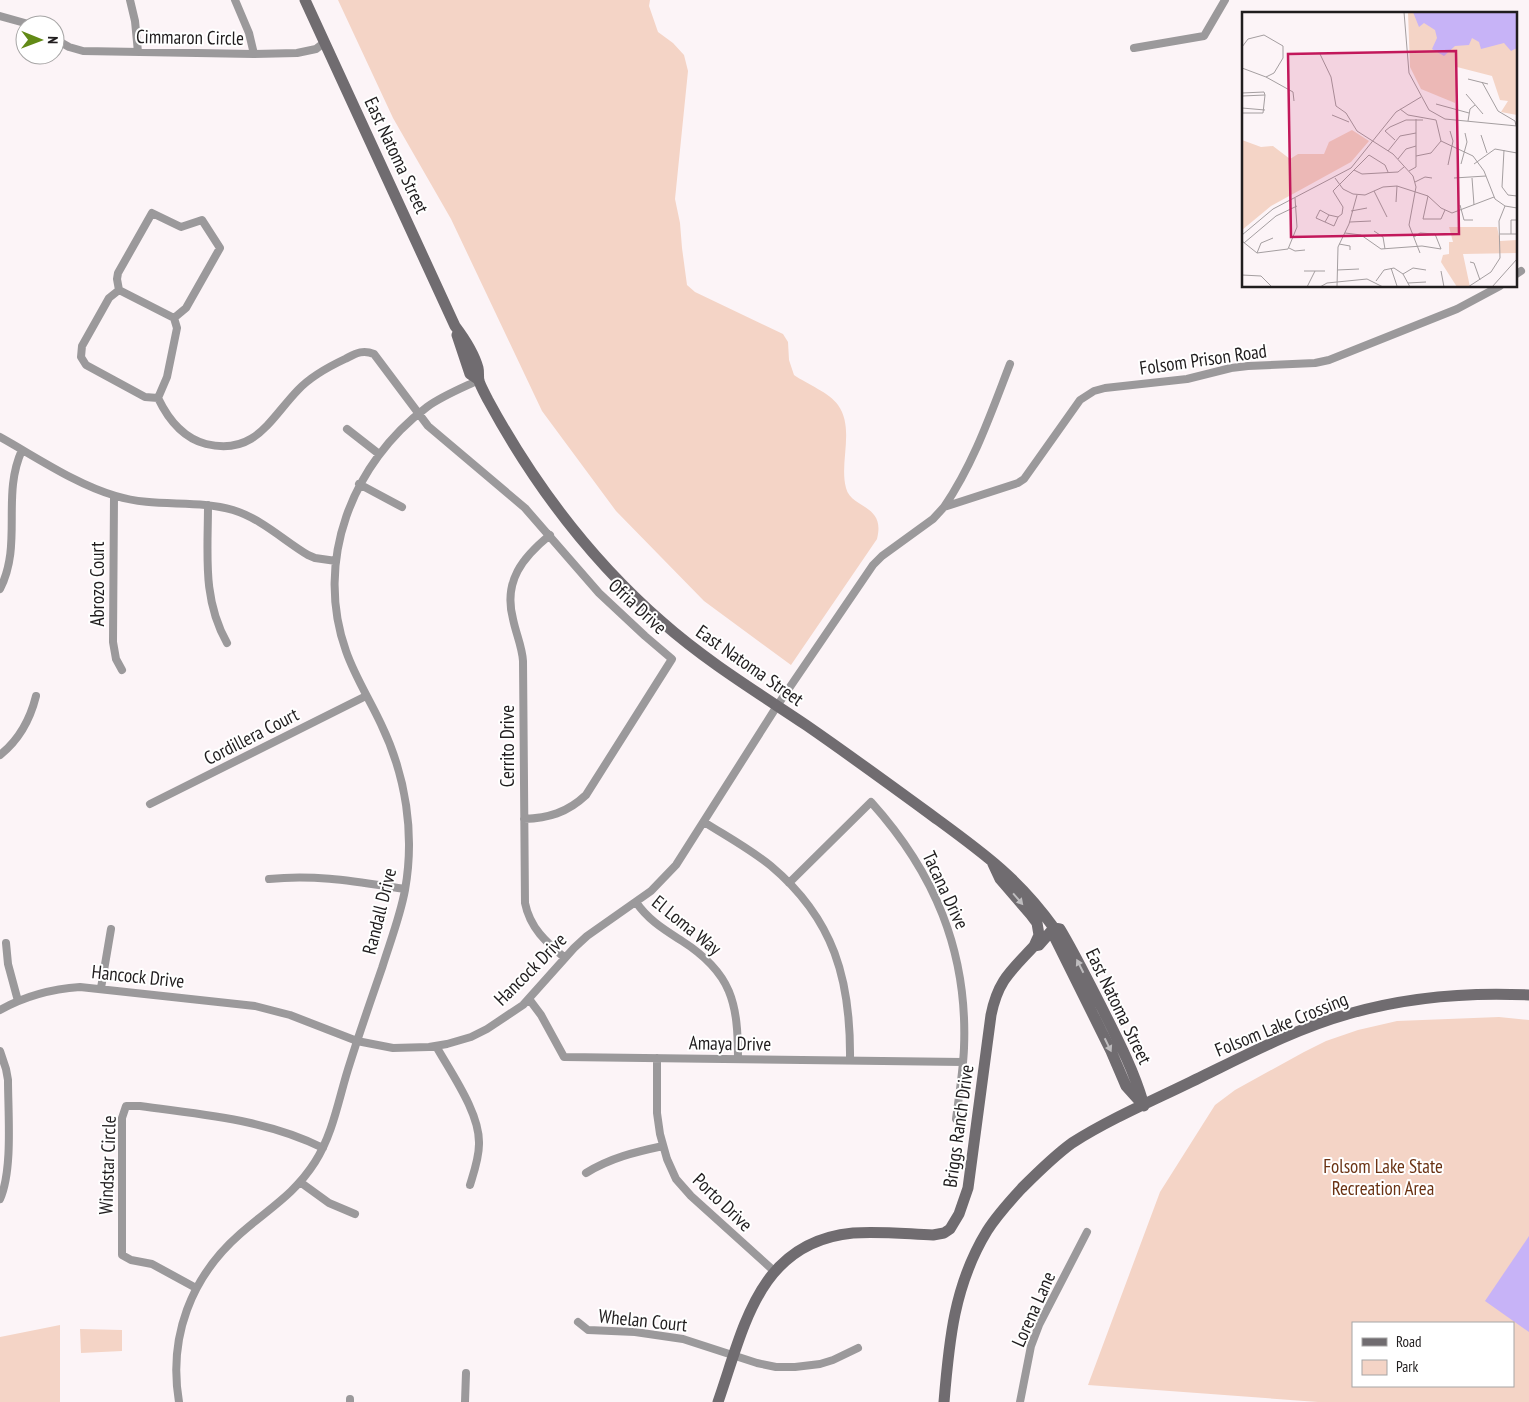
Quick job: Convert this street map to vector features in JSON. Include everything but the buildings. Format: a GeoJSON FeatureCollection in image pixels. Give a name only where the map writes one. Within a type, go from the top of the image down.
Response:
{"type":"FeatureCollection","features":[{"type":"Feature","properties":{"kind":"main road","name":"East Natoma Street"},"geometry":{"type":"LineString","coordinates":[[305,0],[455,326],[466,342],[478,368],[479,380],[489,401],[541,485],[566,519],[610,571],[662,622],[691,646],[720,668],[828,740],[991,859],[1027,892],[1054,928],[1060,930],[1069,944],[1112,1028],[1137,1082],[1144,1106]]}},
{"type":"Feature","properties":{"kind":"main road"},"geometry":{"type":"LineString","coordinates":[[991,859],[1000,879],[1031,915],[1036,924],[1038,935],[1034,946]]}},
{"type":"Feature","properties":{"kind":"main road","name":"Briggs Ranch Drive"},"geometry":{"type":"LineString","coordinates":[[718,1402],[752,1305],[774,1271],[804,1248],[840,1235],[866,1232],[933,1235],[944,1233],[950,1229],[964,1202],[971,1175],[993,1003],[997,991],[1006,976],[1054,928]]}},
{"type":"Feature","properties":{"kind":"main road","name":"Folsom Lake Crossing"},"geometry":{"type":"LineString","coordinates":[[1144,1106],[1286,1037],[1348,1014],[1403,1002],[1462,994],[1529,995]]}},
{"type":"Feature","properties":{"kind":"main road"},"geometry":{"type":"LineString","coordinates":[[944,1402],[949,1345],[956,1303],[969,1264],[988,1230],[1009,1202],[1039,1171],[1071,1144],[1144,1106]]}},
{"type":"Feature","properties":{"kind":"street"},"geometry":{"type":"LineString","coordinates":[[130,0],[136,22],[138,52]]}},
{"type":"Feature","properties":{"kind":"street"},"geometry":{"type":"LineString","coordinates":[[235,0],[249,32],[254,54]]}},
{"type":"Feature","properties":{"kind":"street"},"geometry":{"type":"LineString","coordinates":[[1134,48],[1204,36],[1225,0]]}},
{"type":"Feature","properties":{"kind":"street"},"geometry":{"type":"LineString","coordinates":[[0,16],[15,20]]}},
{"type":"Feature","properties":{"kind":"street","name":"Cimmaron Circle"},"geometry":{"type":"LineString","coordinates":[[65,45],[83,51],[254,54],[306,52],[316,49],[325,42]]}},
{"type":"Feature","properties":{"kind":"street"},"geometry":{"type":"LineString","coordinates":[[119,290],[118,273],[152,213],[182,227],[202,220],[220,248],[186,308],[174,318]]}},
{"type":"Feature","properties":{"kind":"street","name":"Folsom Prison Road"},"geometry":{"type":"LineString","coordinates":[[944,507],[1018,484],[1024,479],[1080,400],[1094,391],[1105,388],[1187,379],[1231,368],[1316,363],[1329,360],[1457,310],[1496,288]]}},
{"type":"Feature","properties":{"kind":"street"},"geometry":{"type":"LineString","coordinates":[[119,290],[174,318]]}},
{"type":"Feature","properties":{"kind":"street"},"geometry":{"type":"LineString","coordinates":[[119,290],[109,298],[82,346],[81,357],[86,365],[145,397],[158,398],[167,377],[176,328],[174,318]]}},
{"type":"Feature","properties":{"kind":"street","name":"Ofria Drive"},"geometry":{"type":"LineString","coordinates":[[158,398],[182,432],[212,445],[234,444],[261,433],[298,390],[325,368],[358,352],[368,352],[378,358],[428,426],[441,439],[471,461],[496,485],[525,508],[611,605],[672,659],[586,795],[574,805],[554,815],[524,819]]}},
{"type":"Feature","properties":{"kind":"street","name":"Folsom Prison Road"},"geometry":{"type":"LineString","coordinates":[[777,706],[873,565],[882,556],[933,519],[944,507],[973,457],[1010,364]]}},
{"type":"Feature","properties":{"kind":"street","name":"Randall Drive"},"geometry":{"type":"LineString","coordinates":[[179,1402],[176,1370],[178,1340],[182,1322],[196,1288],[214,1260],[240,1234],[286,1197],[300,1182],[323,1148],[396,926],[405,890],[409,841],[404,794],[397,766],[388,739],[346,651],[338,623],[335,601],[336,561],[343,525],[359,484],[379,454],[392,439],[429,405],[479,380]]}},
{"type":"Feature","properties":{"kind":"street"},"geometry":{"type":"LineString","coordinates":[[347,429],[379,454]]}},
{"type":"Feature","properties":{"kind":"street"},"geometry":{"type":"LineString","coordinates":[[0,437],[84,483],[114,496],[145,503],[208,505],[243,514],[266,525],[308,555],[336,561]]}},
{"type":"Feature","properties":{"kind":"street"},"geometry":{"type":"LineString","coordinates":[[0,589],[10,558],[12,485],[14,472],[22,450]]}},
{"type":"Feature","properties":{"kind":"street"},"geometry":{"type":"LineString","coordinates":[[359,484],[402,507]]}},
{"type":"Feature","properties":{"kind":"street","name":"Abrozo Court"},"geometry":{"type":"LineString","coordinates":[[114,496],[113,642],[116,659],[122,670]]}},
{"type":"Feature","properties":{"kind":"street"},"geometry":{"type":"LineString","coordinates":[[208,505],[209,595],[216,620],[227,643]]}},
{"type":"Feature","properties":{"kind":"street","name":"Cerrito Drive"},"geometry":{"type":"LineString","coordinates":[[550,535],[533,549],[523,561],[516,574],[510,596],[512,618],[523,654],[524,895],[526,910],[532,924],[541,937],[565,958]]}},
{"type":"Feature","properties":{"kind":"street"},"geometry":{"type":"LineString","coordinates":[[0,755],[17,738],[26,724],[36,696]]}},
{"type":"Feature","properties":{"kind":"street","name":"Cordillera Court"},"geometry":{"type":"LineString","coordinates":[[150,804],[366,696]]}},
{"type":"Feature","properties":{"kind":"street","name":"Hancock Drive"},"geometry":{"type":"LineString","coordinates":[[0,1010],[34,994],[65,988],[102,988],[255,1006],[290,1015],[357,1041],[393,1048],[436,1046],[471,1037],[513,1013],[529,999],[587,936],[651,891],[676,865],[777,706]]}},
{"type":"Feature","properties":{"kind":"street","name":"Tacana Drive"},"geometry":{"type":"LineString","coordinates":[[789,883],[871,802],[891,824],[917,862],[931,887],[944,917],[956,957],[964,1025],[963,1062],[956,1119]]}},
{"type":"Feature","properties":{"kind":"street"},"geometry":{"type":"LineString","coordinates":[[704,822],[758,856],[789,883],[817,918],[828,938],[839,966],[849,1009],[850,1060]]}},
{"type":"Feature","properties":{"kind":"street"},"geometry":{"type":"LineString","coordinates":[[269,879],[325,877],[405,890]]}},
{"type":"Feature","properties":{"kind":"street","name":"El Loma Way"},"geometry":{"type":"LineString","coordinates":[[636,902],[656,924],[708,960],[721,977],[729,991],[737,1016],[738,1059]]}},
{"type":"Feature","properties":{"kind":"street"},"geometry":{"type":"LineString","coordinates":[[102,988],[111,929]]}},
{"type":"Feature","properties":{"kind":"street"},"geometry":{"type":"LineString","coordinates":[[6,943],[8,964],[18,1001]]}},
{"type":"Feature","properties":{"kind":"street","name":"Amaya Drive"},"geometry":{"type":"LineString","coordinates":[[529,999],[564,1057],[963,1062]]}},
{"type":"Feature","properties":{"kind":"street"},"geometry":{"type":"LineString","coordinates":[[436,1046],[470,1108],[478,1128],[479,1150],[470,1186]]}},
{"type":"Feature","properties":{"kind":"street"},"geometry":{"type":"LineString","coordinates":[[0,1052],[8,1080],[8,1166],[6,1183],[0,1199]]}},
{"type":"Feature","properties":{"kind":"street","name":"Porto Drive"},"geometry":{"type":"LineString","coordinates":[[657,1058],[657,1113],[663,1146],[676,1178],[690,1196],[774,1271]]}},
{"type":"Feature","properties":{"kind":"street","name":"Windstar Circle"},"geometry":{"type":"LineString","coordinates":[[196,1288],[152,1264],[131,1260],[122,1255],[122,1118],[126,1106],[140,1106],[253,1122],[272,1127],[323,1148]]}},
{"type":"Feature","properties":{"kind":"street"},"geometry":{"type":"LineString","coordinates":[[586,1173],[602,1163],[618,1157],[663,1146]]}},
{"type":"Feature","properties":{"kind":"street"},"geometry":{"type":"LineString","coordinates":[[300,1182],[329,1203],[355,1214]]}},
{"type":"Feature","properties":{"kind":"street","name":"Lorena Lane"},"geometry":{"type":"LineString","coordinates":[[1020,1402],[1029,1354],[1039,1325],[1087,1232]]}},
{"type":"Feature","properties":{"kind":"street","name":"Whelan Court"},"geometry":{"type":"LineString","coordinates":[[578,1322],[588,1330],[664,1335],[702,1344],[757,1363],[776,1367],[795,1368],[808,1366],[833,1360],[858,1348]]}},
{"type":"Feature","properties":{"kind":"street"},"geometry":{"type":"LineString","coordinates":[[465,1402],[466,1373]]}},
{"type":"Feature","properties":{"kind":"green space"},"geometry":{"type":"Polygon","coordinates":[[[338,0],[650,0],[649,6],[658,32],[673,43],[684,55],[688,71],[675,199],[680,223],[687,285],[695,292],[783,334],[788,342],[789,360],[794,375],[830,397],[843,414],[846,435],[844,478],[846,488],[854,500],[867,508],[877,519],[877,539],[791,665],[704,601],[616,511],[542,411],[451,219],[393,118],[338,0]]]}},
{"type":"Feature","properties":{"kind":"green space","name":"Folsom Lake State Recreation Area"},"geometry":{"type":"Polygon","coordinates":[[[1499,1017],[1529,1020],[1529,1402],[1318,1402],[1088,1385],[1160,1192],[1215,1105],[1235,1090],[1304,1052],[1326,1041],[1358,1030],[1397,1021],[1499,1017]]]}},
{"type":"Feature","properties":{"kind":"green space"},"geometry":{"type":"Polygon","coordinates":[[[60,1325],[60,1402],[0,1402],[0,1337],[60,1325]]]}},
{"type":"Feature","properties":{"kind":"green space"},"geometry":{"type":"Polygon","coordinates":[[[80,1329],[122,1330],[122,1351],[81,1353],[80,1329]]]}},
{"type":"Feature","properties":{"kind":"shaded area"},"geometry":{"type":"Polygon","coordinates":[[[1529,1236],[1529,1332],[1485,1301],[1529,1236]]]}}]}
